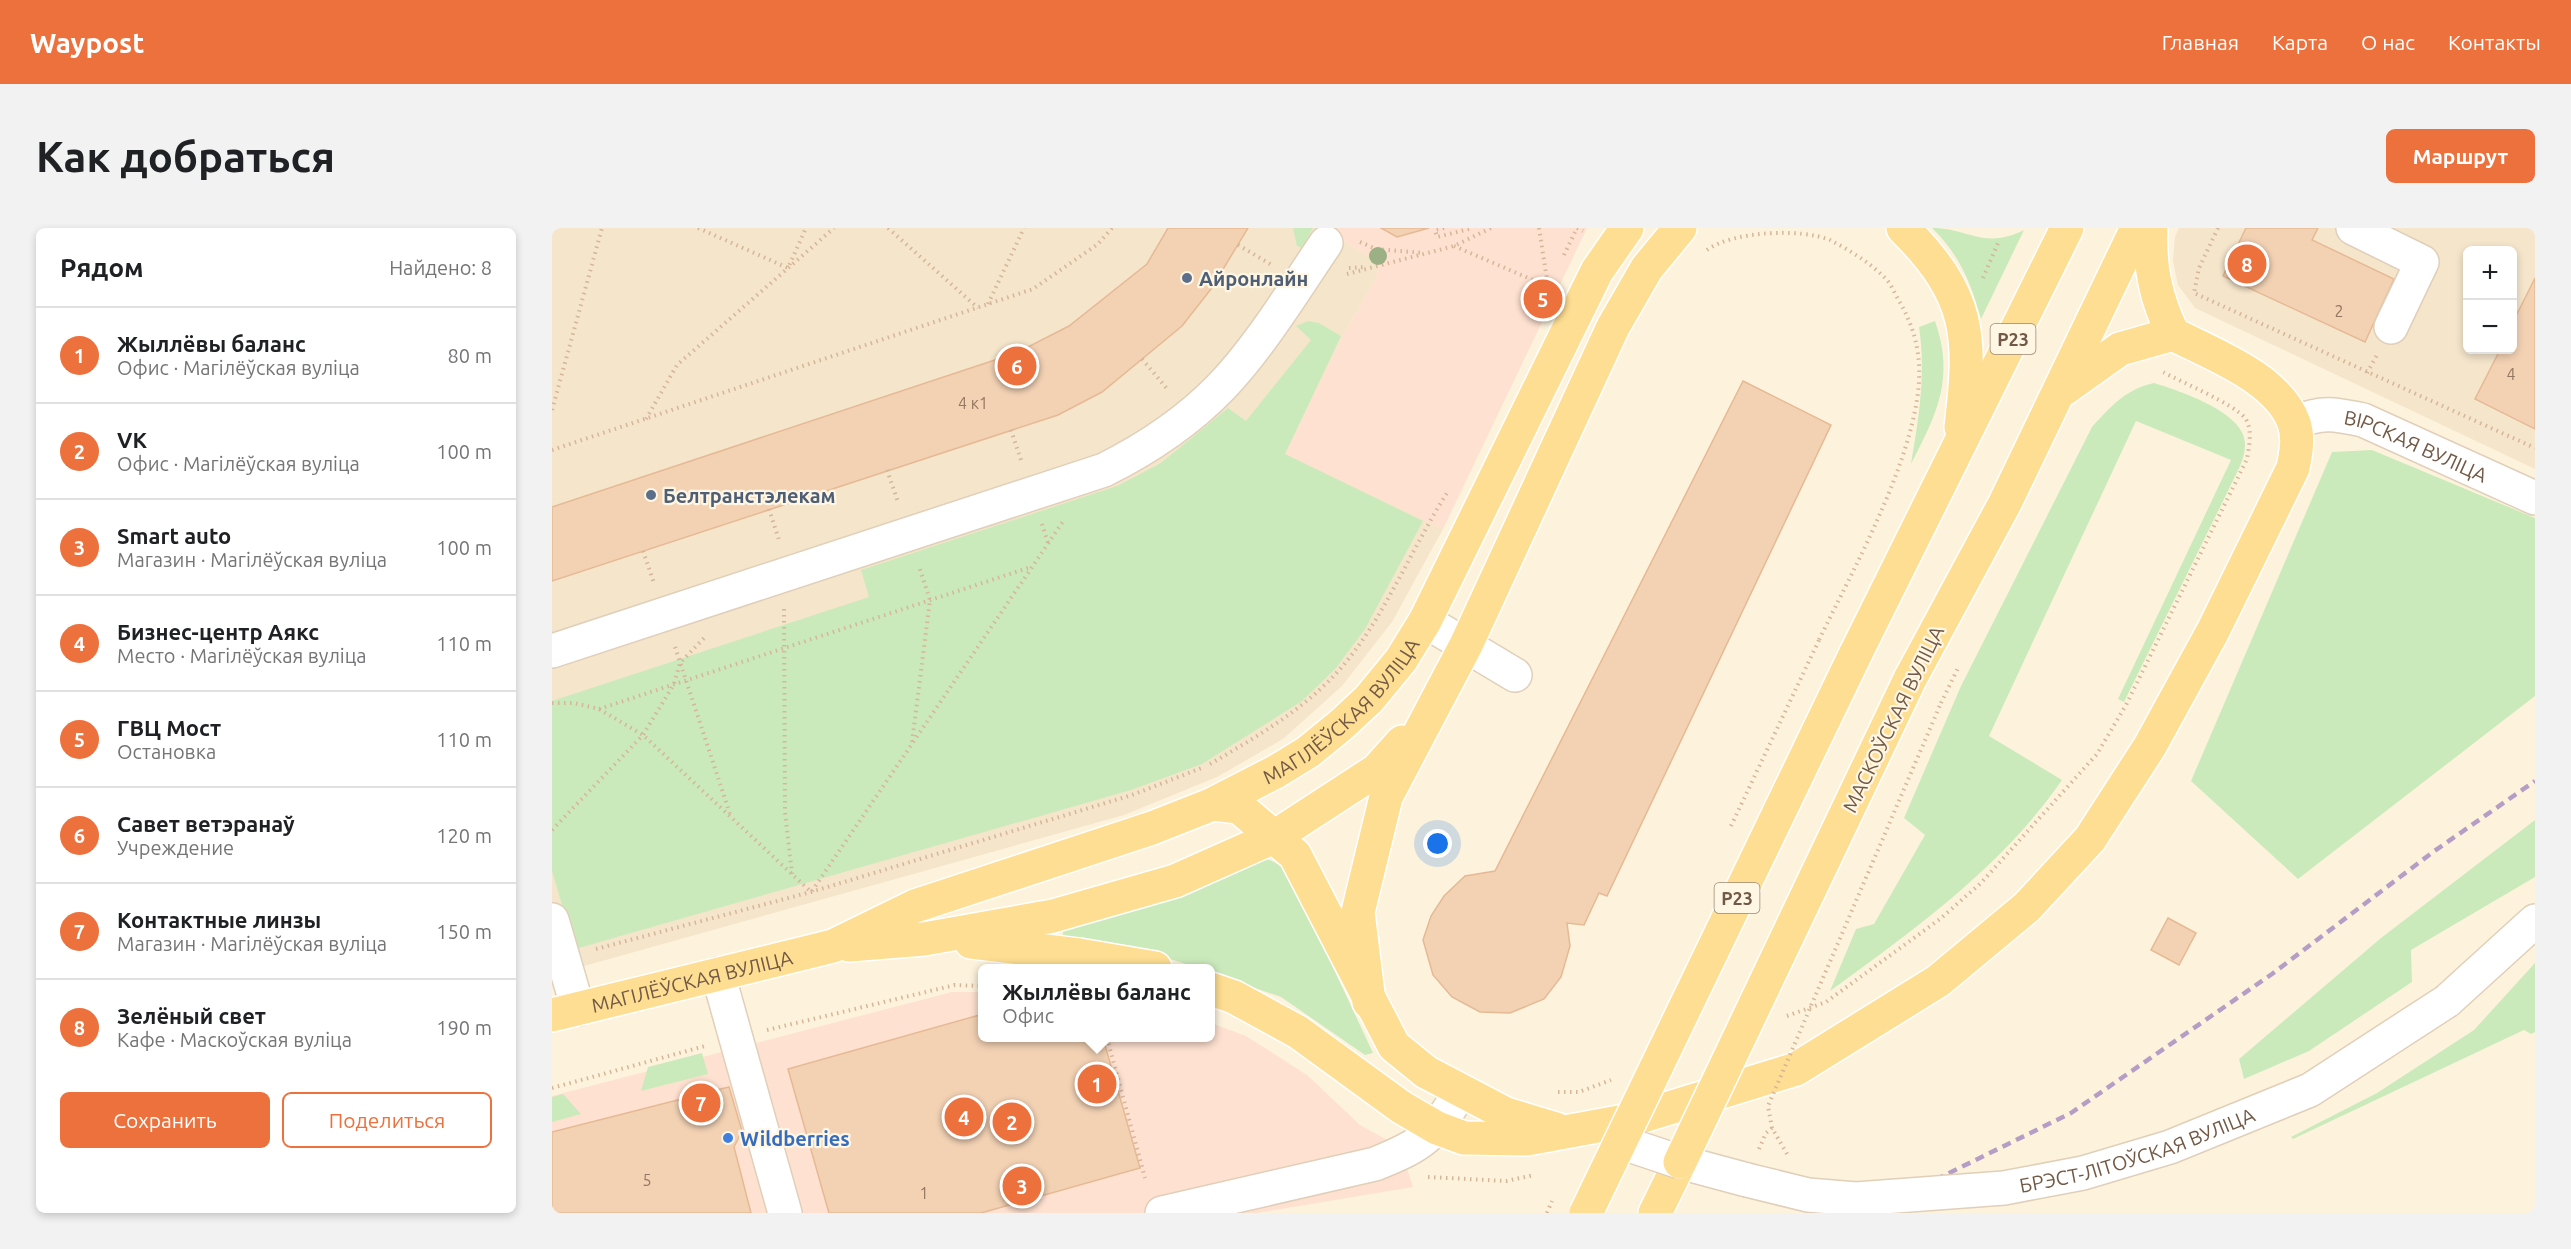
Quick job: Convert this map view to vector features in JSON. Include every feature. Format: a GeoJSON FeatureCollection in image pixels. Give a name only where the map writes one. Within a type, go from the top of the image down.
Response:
{"type":"FeatureCollection","features":[{"type":"Feature","properties":{"kind":"main road","name":"МАГІЛЁЎСКАЯ ВУЛІЦА"},"geometry":{"type":"LineString","coordinates":[[833,946],[915,906],[941,896],[1152,828],[1213,804],[1308,752],[1341,725],[1369,699],[1388,676],[1425,621],[1597,271],[1627,228]]}},
{"type":"Feature","properties":{"kind":"main road"},"geometry":{"type":"LineString","coordinates":[[1369,1002],[1358,912],[1386,796],[1466,645],[1613,327],[1647,268],[1680,228]]}},
{"type":"Feature","properties":{"kind":"main road"},"geometry":{"type":"LineString","coordinates":[[1903,228],[1929,254],[1955,294],[1968,344],[1958,449]]}},
{"type":"Feature","properties":{"kind":"main road","name":"Р23"},"geometry":{"type":"LineString","coordinates":[[1586,1213],[1855,655],[2067,228]]}},
{"type":"Feature","properties":{"kind":"main road","name":"МАСКОЎСКАЯ ВУЛІЦА"},"geometry":{"type":"LineString","coordinates":[[1655,1213],[1910,679],[2005,503],[2137,228]]}},
{"type":"Feature","properties":{"kind":"main road"},"geometry":{"type":"LineString","coordinates":[[1215,990],[1234,997],[1298,1032],[1401,1107],[1437,1128],[1464,1137],[1501,1140],[1527,1139],[1630,1120],[1796,1069],[1938,981],[2027,907],[2090,839],[2162,726],[2213,631],[2293,468],[2298,447],[2294,423],[2270,389],[2235,365],[2173,334],[2155,290],[2151,267],[2151,228]]}},
{"type":"Feature","properties":{"kind":"main road"},"geometry":{"type":"LineString","coordinates":[[2058,394],[2099,362],[2120,349],[2173,334]]}},
{"type":"Feature","properties":{"kind":"main road"},"geometry":{"type":"LineString","coordinates":[[924,939],[1053,916],[1175,881],[1274,837],[1377,770],[1425,719]]}},
{"type":"Feature","properties":{"kind":"main road"},"geometry":{"type":"LineString","coordinates":[[1213,804],[1239,807],[1295,855],[1369,1002],[1394,1046],[1426,1072],[1506,1114],[1564,1131]]}},
{"type":"Feature","properties":{"kind":"main road"},"geometry":{"type":"LineString","coordinates":[[924,939],[922,919],[927,907],[941,896]]}},
{"type":"Feature","properties":{"kind":"main road","name":"МАГІЛЁЎСКАЯ ВУЛІЦА"},"geometry":{"type":"LineString","coordinates":[[565,1012],[833,946],[924,939]]}},
{"type":"Feature","properties":{"kind":"main road"},"geometry":{"type":"LineString","coordinates":[[924,939],[987,943],[1123,964]]}},
{"type":"Feature","properties":{"kind":"street"},"geometry":{"type":"LineString","coordinates":[[2353,228],[2422,262],[2391,327]]}},
{"type":"Feature","properties":{"kind":"street"},"geometry":{"type":"LineString","coordinates":[[552,651],[1095,474],[1148,448],[1220,388],[1266,330],[1326,243]]}},
{"type":"Feature","properties":{"kind":"street","name":"ВІРСКАЯ ВУЛІЦА"},"geometry":{"type":"LineString","coordinates":[[2294,423],[2314,414],[2336,414],[2363,420],[2535,498]]}},
{"type":"Feature","properties":{"kind":"street"},"geometry":{"type":"LineString","coordinates":[[1425,621],[1515,675]]}},
{"type":"Feature","properties":{"kind":"street"},"geometry":{"type":"LineString","coordinates":[[552,920],[563,958],[565,1012]]}},
{"type":"Feature","properties":{"kind":"street","name":"БРЭСТ-ЛІТОЎСКАЯ ВУЛІЦА"},"geometry":{"type":"LineString","coordinates":[[1620,1142],[1680,1162],[1808,1195],[1856,1199],[2004,1188],[2083,1173],[2170,1147],[2310,1090],[2447,1000],[2535,921]]}},
{"type":"Feature","properties":{"kind":"street"},"geometry":{"type":"LineString","coordinates":[[718,974],[785,1213]]}},
{"type":"Feature","properties":{"kind":"street"},"geometry":{"type":"LineString","coordinates":[[1161,1213],[1386,1159],[1409,1151],[1437,1128],[1461,1091]]}},
{"type":"Feature","properties":{"kind":"path"},"geometry":{"type":"LineString","coordinates":[[552,410],[602,228]]}},
{"type":"Feature","properties":{"kind":"path"},"geometry":{"type":"LineString","coordinates":[[698,228],[788,268]]}},
{"type":"Feature","properties":{"kind":"path"},"geometry":{"type":"LineString","coordinates":[[788,268],[806,228]]}},
{"type":"Feature","properties":{"kind":"path"},"geometry":{"type":"LineString","coordinates":[[646,419],[677,365],[834,228]]}},
{"type":"Feature","properties":{"kind":"path"},"geometry":{"type":"LineString","coordinates":[[888,228],[978,308]]}},
{"type":"Feature","properties":{"kind":"path"},"geometry":{"type":"LineString","coordinates":[[988,304],[1024,228]]}},
{"type":"Feature","properties":{"kind":"path"},"geometry":{"type":"LineString","coordinates":[[552,450],[1033,289],[1098,244],[1112,228]]}},
{"type":"Feature","properties":{"kind":"path"},"geometry":{"type":"LineString","coordinates":[[1444,228],[1435,230],[1437,237],[1473,228]]}},
{"type":"Feature","properties":{"kind":"path"},"geometry":{"type":"LineString","coordinates":[[1376,267],[1454,246],[1491,228]]}},
{"type":"Feature","properties":{"kind":"path"},"geometry":{"type":"LineString","coordinates":[[1454,246],[1549,287],[1539,228]]}},
{"type":"Feature","properties":{"kind":"path"},"geometry":{"type":"LineString","coordinates":[[2218,228],[2199,268],[2194,293],[2535,448]]}},
{"type":"Feature","properties":{"kind":"path"},"geometry":{"type":"LineString","coordinates":[[1702,254],[1718,243],[1767,232],[1820,235],[1850,250],[1886,279],[1910,319],[1918,356],[1916,402],[1896,480],[1819,640]]}},
{"type":"Feature","properties":{"kind":"path"},"geometry":{"type":"LineString","coordinates":[[1358,242],[1376,249],[1426,253]]}},
{"type":"Feature","properties":{"kind":"path"},"geometry":{"type":"LineString","coordinates":[[1981,284],[1998,243]]}},
{"type":"Feature","properties":{"kind":"path"},"geometry":{"type":"LineString","coordinates":[[1238,245],[1274,267]]}},
{"type":"Feature","properties":{"kind":"path"},"geometry":{"type":"LineString","coordinates":[[1142,359],[1176,399]]}},
{"type":"Feature","properties":{"kind":"path"},"geometry":{"type":"LineString","coordinates":[[1781,1018],[1826,1002],[1940,919],[1981,884],[2104,744],[2247,459],[2250,440],[2245,419],[2233,409],[2155,369]]}},
{"type":"Feature","properties":{"kind":"path"},"geometry":{"type":"LineString","coordinates":[[811,892],[1095,474]]}},
{"type":"Feature","properties":{"kind":"path"},"geometry":{"type":"LineString","coordinates":[[563,958],[811,892],[1132,795],[1205,767],[1258,736],[1305,703],[1340,669],[1369,630],[1422,532],[1451,487]]}},
{"type":"Feature","properties":{"kind":"path"},"geometry":{"type":"LineString","coordinates":[[769,509],[784,556],[785,812],[792,874]]}},
{"type":"Feature","properties":{"kind":"path"},"geometry":{"type":"LineString","coordinates":[[599,709],[1032,566]]}},
{"type":"Feature","properties":{"kind":"path"},"geometry":{"type":"LineString","coordinates":[[912,742],[930,600]]}},
{"type":"Feature","properties":{"kind":"path"},"geometry":{"type":"LineString","coordinates":[[552,830],[643,735],[674,684],[680,663],[711,632]]}},
{"type":"Feature","properties":{"kind":"path"},"geometry":{"type":"LineString","coordinates":[[686,680],[731,817]]}},
{"type":"Feature","properties":{"kind":"path"},"geometry":{"type":"LineString","coordinates":[[552,703],[574,703],[599,709],[643,735],[811,892]]}},
{"type":"Feature","properties":{"kind":"path"},"geometry":{"type":"LineString","coordinates":[[1795,1161],[1788,1155],[1772,1128],[1768,1106],[1941,703]]}},
{"type":"Feature","properties":{"kind":"path"},"geometry":{"type":"LineString","coordinates":[[1108,1042],[1145,1178]]}},
{"type":"Feature","properties":{"kind":"path"},"geometry":{"type":"LineString","coordinates":[[1556,1092],[1579,1092],[1612,1080]]}},
{"type":"Feature","properties":{"kind":"path"},"geometry":{"type":"LineString","coordinates":[[1760,1107],[1781,1099]]}},
{"type":"Feature","properties":{"kind":"path"},"geometry":{"type":"LineString","coordinates":[[1766,1133],[1772,1128]]}},
{"type":"Feature","properties":{"kind":"path"},"geometry":{"type":"LineString","coordinates":[[1386,1159],[1401,1175],[1506,1180],[1539,1174]]}},
{"type":"Feature","properties":{"kind":"shaded area"},"geometry":{"type":"Polygon","coordinates":[[[552,228],[1321,228],[1374,259],[1378,274],[1343,336],[1286,453],[1443,529],[1392,622],[1342,686],[1283,739],[1217,777],[1124,815],[552,975],[552,228]]]}},
{"type":"Feature","properties":{"kind":"shaded area"},"geometry":{"type":"Polygon","coordinates":[[[1321,228],[1587,228],[1443,529],[1285,454],[1343,336],[1378,274],[1374,259],[1321,228]]]}},
{"type":"Feature","properties":{"kind":"shaded area"},"geometry":{"type":"Polygon","coordinates":[[[2179,228],[2535,228],[2535,469],[2195,308],[2178,285],[2173,261],[2175,236],[2179,228]]]}},
{"type":"Feature","properties":{"kind":"shaded area"},"geometry":{"type":"Polygon","coordinates":[[[952,992],[978,992],[978,1042],[1215,1042],[1215,1024],[1246,1036],[1307,1075],[1360,1125],[1400,1147],[1413,1187],[1257,1213],[552,1213],[552,1096],[952,992]]]}},
{"type":"Feature","properties":{"kind":"green space"},"geometry":{"type":"Polygon","coordinates":[[[1293,228],[1313,228],[1302,248],[1297,246],[1293,228]]]}},
{"type":"Feature","properties":{"kind":"green space"},"geometry":{"type":"Polygon","coordinates":[[[1932,228],[1987,238],[2010,236],[2024,230],[1981,319],[1963,270],[1950,248],[1932,228]]]}},
{"type":"Feature","properties":{"kind":"green space"},"geometry":{"type":"Polygon","coordinates":[[[1308,321],[1319,323],[1341,336],[1285,454],[1423,521],[1365,629],[1336,668],[1302,701],[1202,764],[1131,790],[575,949],[552,871],[552,701],[869,597],[861,570],[1117,486],[1161,463],[1228,408],[1246,421],[1311,340],[1296,326],[1308,321]]]}},
{"type":"Feature","properties":{"kind":"green space"},"geometry":{"type":"Polygon","coordinates":[[[1935,321],[1941,341],[1943,378],[1929,429],[1911,464],[1922,379],[1919,327],[1935,321]]]}},
{"type":"Feature","properties":{"kind":"green space"},"geometry":{"type":"Polygon","coordinates":[[[2154,383],[2195,398],[2224,413],[2243,433],[2245,451],[2237,473],[2124,702],[2118,699],[2231,460],[2136,421],[1989,736],[2062,780],[2038,812],[1985,869],[1925,920],[1830,991],[1856,929],[1874,924],[1925,835],[1904,818],[1961,686],[2092,427],[2127,394],[2154,383]]]}},
{"type":"Feature","properties":{"kind":"green space"},"geometry":{"type":"Polygon","coordinates":[[[2372,450],[2535,518],[2535,696],[2298,879],[2191,781],[2332,452],[2372,450]]]}},
{"type":"Feature","properties":{"kind":"green space"},"geometry":{"type":"Polygon","coordinates":[[[2535,820],[2535,877],[2411,950],[2412,982],[2309,1051],[2244,1079],[2239,1059],[2381,938],[2535,820]]]}},
{"type":"Feature","properties":{"kind":"green space"},"geometry":{"type":"Polygon","coordinates":[[[1256,859],[1270,860],[1287,869],[1373,1053],[1365,1055],[1281,997],[1215,974],[1215,964],[1186,964],[1144,951],[1063,939],[1063,929],[1256,859]]]}},
{"type":"Feature","properties":{"kind":"green space"},"geometry":{"type":"Polygon","coordinates":[[[2535,963],[2535,1032],[2531,1034],[2524,1030],[2293,1139],[2291,1137],[2377,1093],[2474,1030],[2535,963]]]}},
{"type":"Feature","properties":{"kind":"green space"},"geometry":{"type":"Polygon","coordinates":[[[702,1053],[708,1074],[641,1091],[648,1067],[702,1053]]]}},
{"type":"Feature","properties":{"kind":"green space"},"geometry":{"type":"Polygon","coordinates":[[[563,1094],[581,1114],[552,1122],[552,1097],[563,1094]]]}},
{"type":"Feature","properties":{"kind":"building"},"geometry":{"type":"Polygon","coordinates":[[[1168,228],[1248,228],[1211,289],[1182,326],[1102,392],[1058,415],[552,581],[552,507],[1016,353],[1069,326],[1147,264],[1168,228]]]}},
{"type":"Feature","properties":{"kind":"building"},"geometry":{"type":"Polygon","coordinates":[[[1381,228],[1429,228],[1397,237],[1381,228]]]}},
{"type":"Feature","properties":{"kind":"building"},"geometry":{"type":"Polygon","coordinates":[[[2246,228],[2318,228],[2312,240],[2394,279],[2365,342],[2223,276],[2246,228]]]}},
{"type":"Feature","properties":{"kind":"building"},"geometry":{"type":"Polygon","coordinates":[[[2535,278],[2535,429],[2475,399],[2498,354],[2517,354],[2517,314],[2535,278]]]}},
{"type":"Feature","properties":{"kind":"building"},"geometry":{"type":"Polygon","coordinates":[[[1743,381],[1831,425],[1607,896],[1599,893],[1584,925],[1567,923],[1570,946],[1561,977],[1544,999],[1510,1013],[1480,1012],[1452,997],[1433,975],[1423,940],[1431,916],[1444,896],[1465,876],[1495,871],[1743,381]]]}},
{"type":"Feature","properties":{"kind":"building"},"geometry":{"type":"Polygon","coordinates":[[[2168,918],[2196,933],[2179,965],[2151,950],[2168,918]]]}},
{"type":"Feature","properties":{"kind":"building"},"geometry":{"type":"Polygon","coordinates":[[[978,1015],[978,1042],[1104,1042],[1140,1168],[981,1213],[829,1213],[788,1069],[978,1015]]]}},
{"type":"Feature","properties":{"kind":"building"},"geometry":{"type":"Polygon","coordinates":[[[729,1087],[742,1131],[734,1147],[751,1213],[552,1213],[552,1132],[729,1087]]]}},
{"type":"Feature","properties":{"kind":"railway"},"geometry":{"type":"LineString","coordinates":[[1868,1213],[2071,1113],[2272,974],[2433,852],[2535,781]]}},
{"type":"Feature","properties":{"kind":"place","name":"Зелёный свет"},"geometry":{"type":"Point","coordinates":[2247,264]}},
{"type":"Feature","properties":{"kind":"place","name":"Айронлайн"},"geometry":{"type":"Point","coordinates":[1187,278]}},
{"type":"Feature","properties":{"kind":"place","name":"ГВЦ Мост"},"geometry":{"type":"Point","coordinates":[1543,299]}},
{"type":"Feature","properties":{"kind":"place","name":"Савет ветэранаў"},"geometry":{"type":"Point","coordinates":[1017,366]}},
{"type":"Feature","properties":{"kind":"place","name":"Белтранстэлекам"},"geometry":{"type":"Point","coordinates":[651,495]}},
{"type":"Feature","properties":{"kind":"place","name":"Жыллёвы баланс"},"geometry":{"type":"Point","coordinates":[1097,1084]}},
{"type":"Feature","properties":{"kind":"place","name":"Контактные линзы"},"geometry":{"type":"Point","coordinates":[701,1103]}},
{"type":"Feature","properties":{"kind":"place","name":"Бизнес-центр Аякс"},"geometry":{"type":"Point","coordinates":[964,1117]}},
{"type":"Feature","properties":{"kind":"place","name":"VK"},"geometry":{"type":"Point","coordinates":[1012,1122]}},
{"type":"Feature","properties":{"kind":"place","name":"Wildberries"},"geometry":{"type":"Point","coordinates":[728,1138]}},
{"type":"Feature","properties":{"kind":"place","name":"Smart auto"},"geometry":{"type":"Point","coordinates":[1022,1186]}}]}
